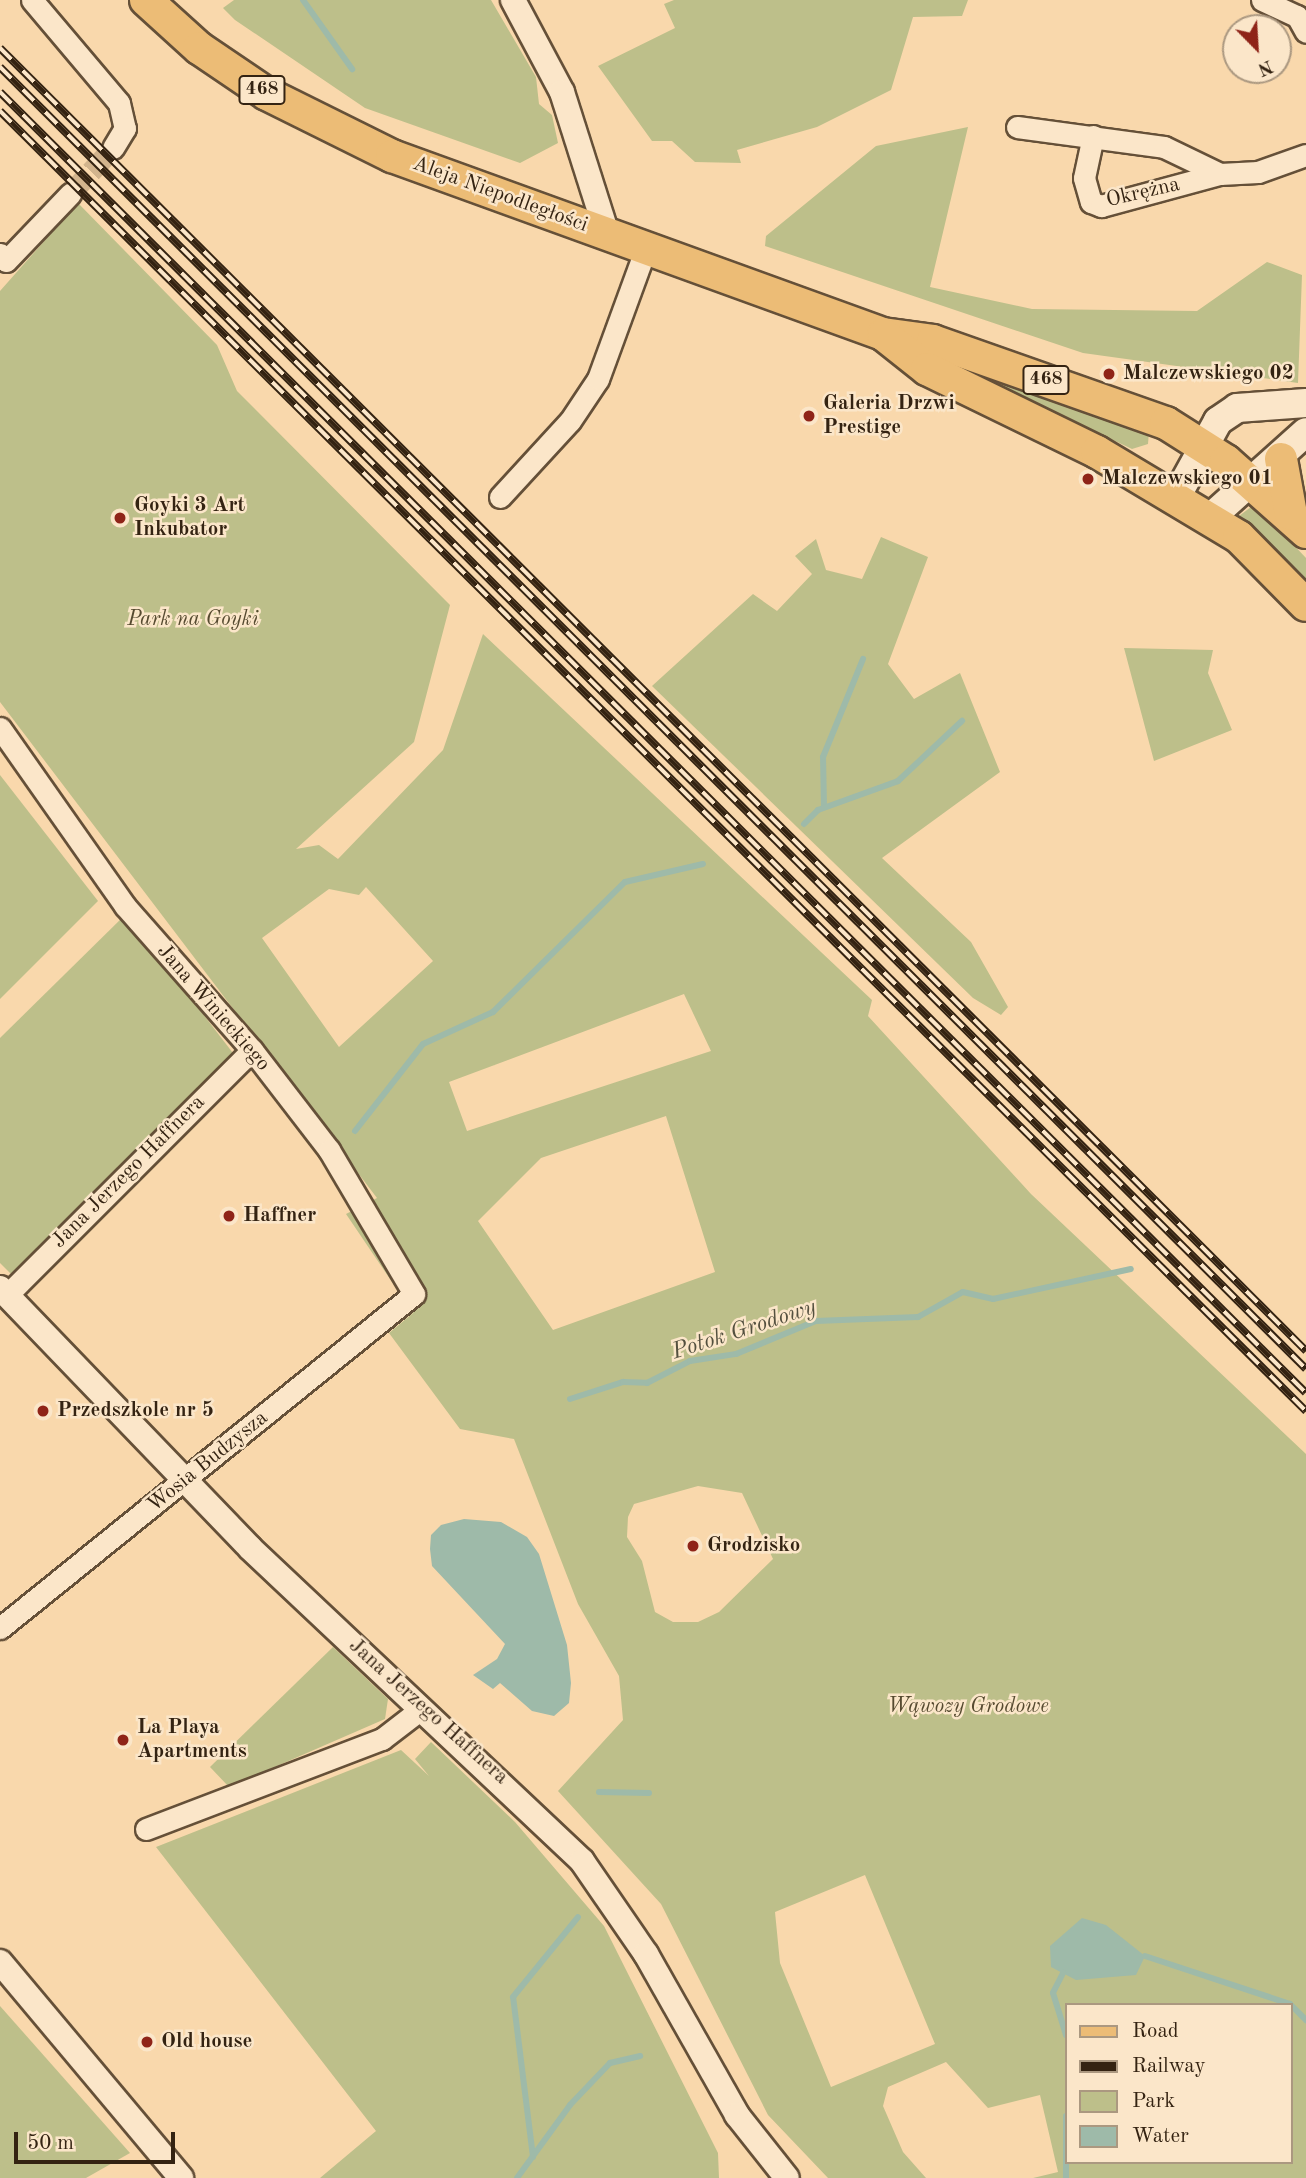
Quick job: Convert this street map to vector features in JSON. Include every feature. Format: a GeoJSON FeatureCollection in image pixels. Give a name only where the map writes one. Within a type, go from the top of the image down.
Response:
{"type":"FeatureCollection","features":[{"type":"Feature","properties":{"kind":"main road","name":"Aleja Niepodległości"},"geometry":{"type":"LineString","coordinates":[[146,0],[199,48],[328,127],[607,234],[883,334],[933,341],[1166,423],[1254,483],[1298,523]]}},
{"type":"Feature","properties":{"kind":"main road","name":"Aleja Niepodległości"},"geometry":{"type":"LineString","coordinates":[[883,334],[927,369],[1209,519],[1278,571],[1306,605]]}},
{"type":"Feature","properties":{"kind":"main road"},"geometry":{"type":"LineString","coordinates":[[1175,499],[1201,445],[1237,408],[1306,403]]}},
{"type":"Feature","properties":{"kind":"main road"},"geometry":{"type":"LineString","coordinates":[[1209,519],[1281,459],[1306,432]]}},
{"type":"Feature","properties":{"kind":"main road"},"geometry":{"type":"LineString","coordinates":[[1281,459],[1298,523]]}},
{"type":"Feature","properties":{"kind":"street"},"geometry":{"type":"LineString","coordinates":[[32,0],[120,103],[125,128],[113,148]]}},
{"type":"Feature","properties":{"kind":"street"},"geometry":{"type":"LineString","coordinates":[[513,0],[562,92],[607,234]]}},
{"type":"Feature","properties":{"kind":"street"},"geometry":{"type":"LineString","coordinates":[[1262,0],[1303,19]]}},
{"type":"Feature","properties":{"kind":"street","name":"Okrężna"},"geometry":{"type":"LineString","coordinates":[[1017,127],[1164,147],[1220,174]]}},
{"type":"Feature","properties":{"kind":"street","name":"Okrężna"},"geometry":{"type":"LineString","coordinates":[[1093,136],[1084,178],[1091,202],[1101,206],[1220,174],[1258,172],[1306,155]]}},
{"type":"Feature","properties":{"kind":"street"},"geometry":{"type":"LineString","coordinates":[[3,258],[70,194]]}},
{"type":"Feature","properties":{"kind":"street"},"geometry":{"type":"LineString","coordinates":[[500,497],[570,421],[598,379],[646,248]]}},
{"type":"Feature","properties":{"kind":"street","name":"Jana Winieckiego"},"geometry":{"type":"LineString","coordinates":[[0,728],[125,906],[252,1050],[355,1186],[414,1294]]}},
{"type":"Feature","properties":{"kind":"street","name":"Jana Jerzego Haffnera"},"geometry":{"type":"LineString","coordinates":[[252,1050],[4,1292],[188,1479],[250,1548],[421,1709],[515,1791],[594,1876],[646,1954],[737,2115],[784,2177]]}},
{"type":"Feature","properties":{"kind":"street","name":"Wosia Budzysza"},"geometry":{"type":"LineString","coordinates":[[0,1628],[414,1294]]}},
{"type":"Feature","properties":{"kind":"street"},"geometry":{"type":"LineString","coordinates":[[146,1829],[382,1739],[421,1709]]}},
{"type":"Feature","properties":{"kind":"street"},"geometry":{"type":"LineString","coordinates":[[0,1962],[181,2178]]}},
{"type":"Feature","properties":{"kind":"green space"},"geometry":{"type":"Polygon","coordinates":[[[234,0],[491,0],[536,77],[539,104],[552,115],[558,143],[520,163],[365,108],[235,20],[223,8],[234,0]]]}},
{"type":"Feature","properties":{"kind":"green space"},"geometry":{"type":"Polygon","coordinates":[[[674,0],[968,0],[962,16],[913,17],[891,90],[817,127],[737,150],[741,163],[695,162],[672,141],[652,141],[598,66],[675,28],[664,4],[674,0]]]}},
{"type":"Feature","properties":{"kind":"green space"},"geometry":{"type":"Polygon","coordinates":[[[968,127],[930,287],[1032,309],[1197,311],[1267,262],[1302,275],[1298,383],[1083,353],[765,246],[766,236],[876,146],[968,127]]]}},
{"type":"Feature","properties":{"kind":"green space"},"geometry":{"type":"Polygon","coordinates":[[[78,203],[217,345],[237,391],[450,605],[414,742],[296,849],[319,845],[338,859],[443,750],[483,634],[872,1000],[868,1016],[1031,1194],[1306,1454],[1306,2178],[1033,2178],[1058,2172],[1040,2095],[988,2108],[946,2062],[888,2087],[883,2106],[903,2152],[926,2178],[828,2178],[768,2115],[661,1904],[558,1791],[623,1720],[619,1676],[578,1604],[514,1439],[460,1429],[389,1333],[413,1313],[346,1214],[377,1198],[0,702],[0,291],[78,203]],[[366,887],[359,895],[329,889],[262,938],[339,1047],[433,961],[366,887]],[[684,994],[449,1082],[467,1131],[711,1051],[684,994]],[[666,1116],[541,1158],[478,1221],[553,1330],[715,1272],[666,1116]],[[698,1486],[634,1504],[628,1517],[627,1537],[642,1561],[655,1612],[673,1622],[698,1622],[719,1612],[773,1559],[742,1493],[698,1486]],[[865,1875],[775,1912],[780,1963],[831,2087],[935,2044],[865,1875]]]}},
{"type":"Feature","properties":{"kind":"green space"},"geometry":{"type":"Polygon","coordinates":[[[953,364],[1149,431],[1148,444],[1132,449],[953,364]]]}},
{"type":"Feature","properties":{"kind":"green space"},"geometry":{"type":"Polygon","coordinates":[[[1255,504],[1306,558],[1306,584],[1235,519],[1255,504]]]}},
{"type":"Feature","properties":{"kind":"green space"},"geometry":{"type":"Polygon","coordinates":[[[881,537],[928,557],[888,664],[914,699],[960,673],[1000,772],[882,858],[971,942],[1008,1007],[1001,1015],[973,998],[652,686],[753,594],[777,611],[812,574],[795,556],[816,539],[826,570],[862,579],[881,537]]]}},
{"type":"Feature","properties":{"kind":"green space"},"geometry":{"type":"Polygon","coordinates":[[[1124,648],[1213,650],[1208,673],[1232,730],[1154,761],[1124,648]]]}},
{"type":"Feature","properties":{"kind":"green space"},"geometry":{"type":"Polygon","coordinates":[[[0,775],[98,901],[0,999],[0,775]]]}},
{"type":"Feature","properties":{"kind":"green space"},"geometry":{"type":"Polygon","coordinates":[[[126,914],[236,1057],[14,1277],[0,1263],[0,1038],[126,914]]]}},
{"type":"Feature","properties":{"kind":"green space"},"geometry":{"type":"Polygon","coordinates":[[[333,1647],[388,1699],[385,1719],[229,1787],[210,1767],[333,1647]]]}},
{"type":"Feature","properties":{"kind":"green space"},"geometry":{"type":"Polygon","coordinates":[[[431,1742],[515,1822],[604,1926],[718,2153],[719,2178],[320,2178],[376,2131],[156,1847],[401,1750],[429,1776],[415,1759],[431,1742]]]}},
{"type":"Feature","properties":{"kind":"green space"},"geometry":{"type":"Polygon","coordinates":[[[0,2006],[130,2153],[86,2178],[0,2178],[0,2006]]]}},
{"type":"Feature","properties":{"kind":"water"},"geometry":{"type":"Polygon","coordinates":[[[464,1519],[501,1522],[527,1537],[539,1554],[567,1645],[571,1683],[569,1703],[554,1716],[532,1711],[500,1683],[493,1689],[473,1675],[497,1659],[505,1644],[432,1566],[430,1549],[431,1535],[441,1525],[464,1519]]]}},
{"type":"Feature","properties":{"kind":"water"},"geometry":{"type":"Polygon","coordinates":[[[1082,1918],[1106,1925],[1145,1956],[1136,1975],[1076,1980],[1051,1967],[1050,1946],[1082,1918]]]}},
{"type":"Feature","properties":{"kind":"waterway"},"geometry":{"type":"LineString","coordinates":[[303,0],[352,69]]}},
{"type":"Feature","properties":{"kind":"waterway"},"geometry":{"type":"LineString","coordinates":[[824,807],[823,757],[863,659]]}},
{"type":"Feature","properties":{"kind":"waterway"},"geometry":{"type":"LineString","coordinates":[[804,824],[818,810],[898,781],[962,721]]}},
{"type":"Feature","properties":{"kind":"waterway"},"geometry":{"type":"LineString","coordinates":[[355,1131],[423,1044],[493,1012],[625,882],[703,864]]}},
{"type":"Feature","properties":{"kind":"waterway","name":"Potok Grodowy"},"geometry":{"type":"LineString","coordinates":[[570,1399],[623,1382],[647,1383],[690,1361],[736,1354],[816,1321],[918,1317],[963,1292],[993,1299],[1131,1269]]}},
{"type":"Feature","properties":{"kind":"waterway","name":"Potok Grodowy"},"geometry":{"type":"LineString","coordinates":[[599,1792],[649,1793]]}},
{"type":"Feature","properties":{"kind":"waterway"},"geometry":{"type":"LineString","coordinates":[[533,2157],[513,1997],[578,1917]]}},
{"type":"Feature","properties":{"kind":"waterway"},"geometry":{"type":"LineString","coordinates":[[1145,1956],[1287,2003]]}},
{"type":"Feature","properties":{"kind":"waterway"},"geometry":{"type":"LineString","coordinates":[[1063,1973],[1053,1993],[1064,2029]]}},
{"type":"Feature","properties":{"kind":"waterway"},"geometry":{"type":"LineString","coordinates":[[1292,2006],[1306,2020]]}},
{"type":"Feature","properties":{"kind":"waterway"},"geometry":{"type":"LineString","coordinates":[[517,2178],[570,2105],[610,2063],[640,2056]]}},
{"type":"Feature","properties":{"kind":"waterway"},"geometry":{"type":"LineString","coordinates":[[1066,2164],[1066,2178]]}},
{"type":"Feature","properties":{"kind":"tunnel"},"geometry":{"type":"LineString","coordinates":[[70,194],[113,148]]}},
{"type":"Feature","properties":{"kind":"railway"},"geometry":{"type":"LineString","coordinates":[[0,48],[1306,1351]]}},
{"type":"Feature","properties":{"kind":"railway"},"geometry":{"type":"LineString","coordinates":[[0,67],[1306,1369]]}},
{"type":"Feature","properties":{"kind":"railway"},"geometry":{"type":"LineString","coordinates":[[0,92],[1306,1393]]}},
{"type":"Feature","properties":{"kind":"railway"},"geometry":{"type":"LineString","coordinates":[[0,111],[1306,1411]]}},
{"type":"Feature","properties":{"kind":"place","name":"Malczewskiego 02"},"geometry":{"type":"Point","coordinates":[1109,374]}},
{"type":"Feature","properties":{"kind":"place","name":"Galeria Drzwi Prestige"},"geometry":{"type":"Point","coordinates":[809,416]}},
{"type":"Feature","properties":{"kind":"place","name":"Malczewskiego 01"},"geometry":{"type":"Point","coordinates":[1088,479]}},
{"type":"Feature","properties":{"kind":"place","name":"Goyki 3 Art Inkubator"},"geometry":{"type":"Point","coordinates":[120,518]}},
{"type":"Feature","properties":{"kind":"place","name":"Haffner"},"geometry":{"type":"Point","coordinates":[229,1216]}},
{"type":"Feature","properties":{"kind":"place","name":"Przedszkole nr 5"},"geometry":{"type":"Point","coordinates":[43,1411]}},
{"type":"Feature","properties":{"kind":"place","name":"Grodzisko"},"geometry":{"type":"Point","coordinates":[693,1546]}},
{"type":"Feature","properties":{"kind":"place","name":"La Playa Apartments"},"geometry":{"type":"Point","coordinates":[123,1740]}},
{"type":"Feature","properties":{"kind":"place","name":"Old house"},"geometry":{"type":"Point","coordinates":[147,2042]}},
{"type":"Feature","properties":{"kind":"park label","name":"Park na Goyki"},"geometry":{"type":"Point","coordinates":[193,620]}},
{"type":"Feature","properties":{"kind":"park label","name":"Wąwozy Grodowe"},"geometry":{"type":"Point","coordinates":[968,1707]}}]}
